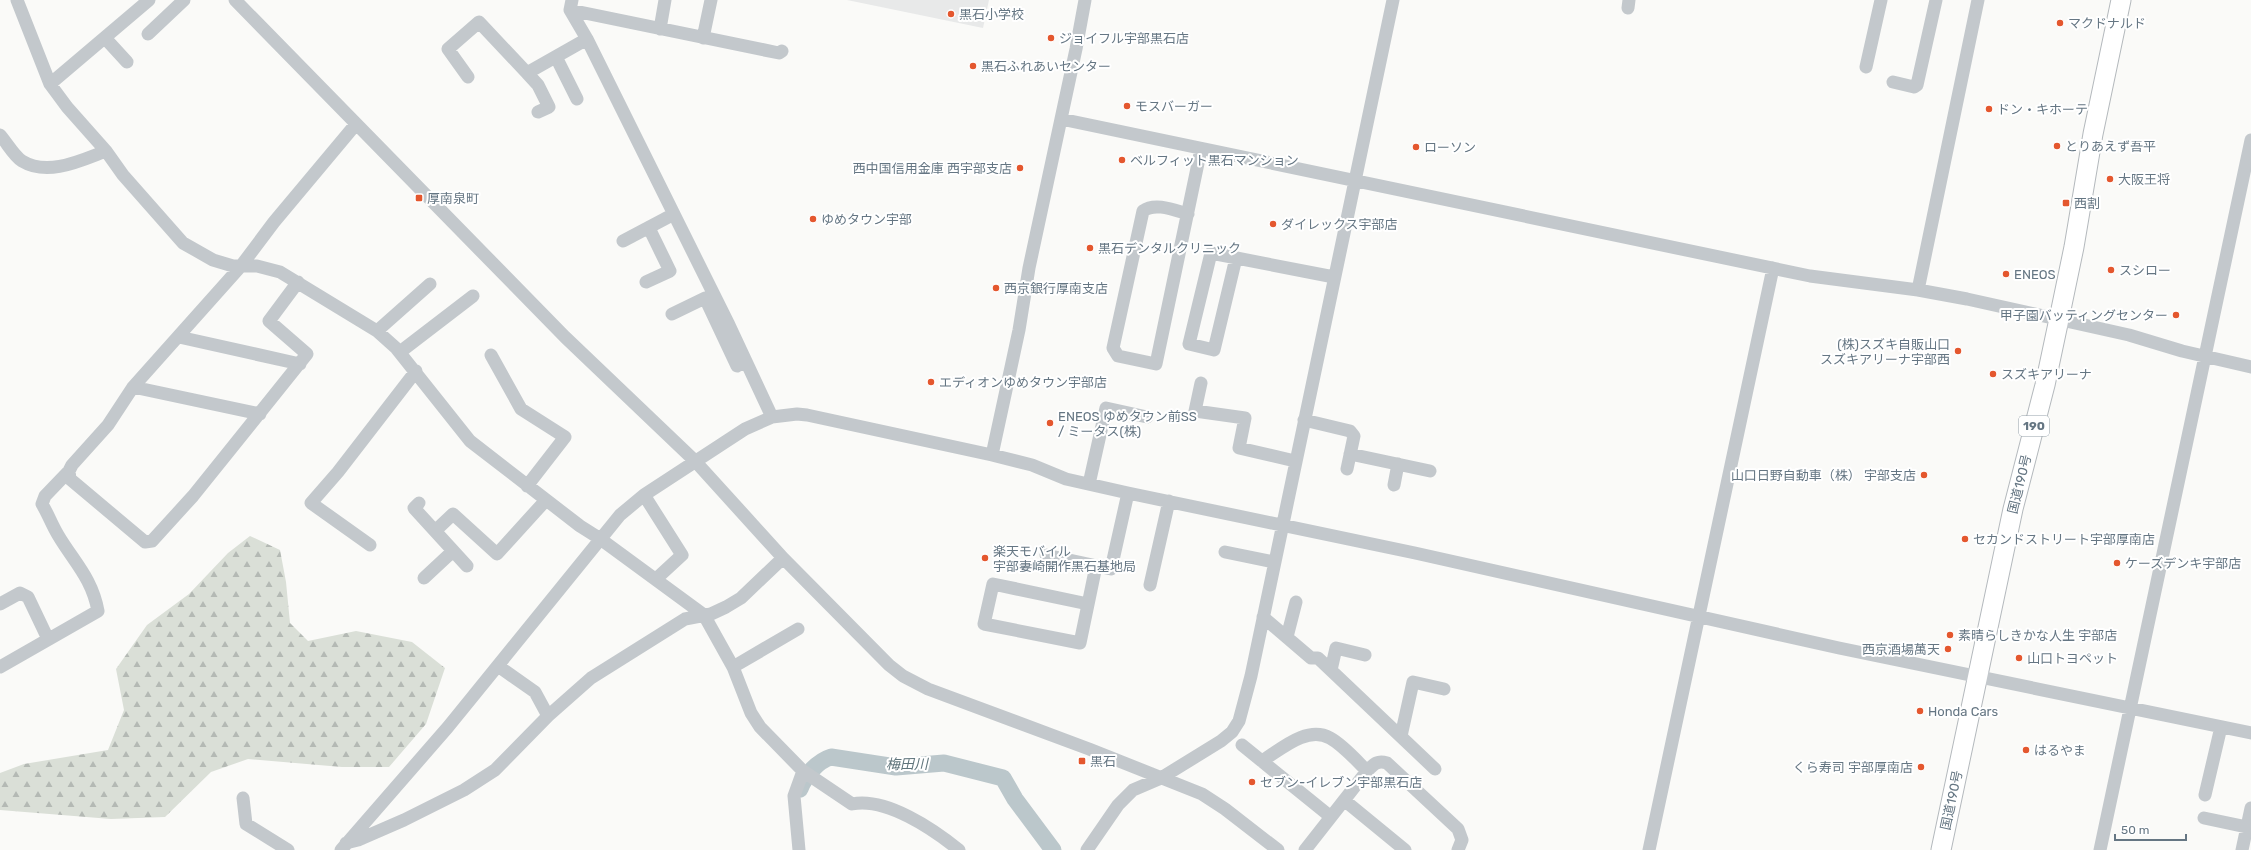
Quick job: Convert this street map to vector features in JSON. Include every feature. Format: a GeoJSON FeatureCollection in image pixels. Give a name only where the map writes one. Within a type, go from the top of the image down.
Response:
{"type":"FeatureCollection","features":[{"type":"Feature","properties":{"kind":"highway","name":"国道190号"},"geometry":{"type":"LineString","coordinates":[[1932,850],[1972,675],[2045,385],[2053,317],[2112,0]]}},
{"type":"Feature","properties":{"kind":"highway","name":"国道190号"},"geometry":{"type":"LineString","coordinates":[[2053,317],[2074,247],[2093,134],[2121,0]]}},
{"type":"Feature","properties":{"kind":"highway","name":"国道190号"},"geometry":{"type":"LineString","coordinates":[[1941,850],[1972,675]]}},
{"type":"Feature","properties":{"kind":"street"},"geometry":{"type":"LineString","coordinates":[[17,0],[50,84],[67,107],[106,151],[123,175],[183,243],[213,260],[233,266],[257,266],[280,272],[378,331],[400,352],[416,371],[470,441],[580,526],[599,538],[704,615],[733,667],[751,713],[760,727],[807,774],[852,804],[863,802],[887,807],[920,823],[959,850]]}},
{"type":"Feature","properties":{"kind":"street"},"geometry":{"type":"LineString","coordinates":[[50,84],[149,0]]}},
{"type":"Feature","properties":{"kind":"street"},"geometry":{"type":"LineString","coordinates":[[148,34],[170,5],[184,0]]}},
{"type":"Feature","properties":{"kind":"street"},"geometry":{"type":"LineString","coordinates":[[235,0],[559,332],[696,461],[783,558],[889,665],[903,676],[928,689],[1089,749],[1202,794],[1278,850]]}},
{"type":"Feature","properties":{"kind":"street"},"geometry":{"type":"LineString","coordinates":[[660,29],[665,0]]}},
{"type":"Feature","properties":{"kind":"street"},"geometry":{"type":"LineString","coordinates":[[703,38],[711,0]]}},
{"type":"Feature","properties":{"kind":"street"},"geometry":{"type":"LineString","coordinates":[[992,455],[1019,330],[1030,268],[1062,119],[1085,0]]}},
{"type":"Feature","properties":{"kind":"street"},"geometry":{"type":"LineString","coordinates":[[1087,850],[1118,805],[1133,790],[1161,778],[1221,741],[1232,732],[1240,721],[1393,0]]}},
{"type":"Feature","properties":{"kind":"street"},"geometry":{"type":"LineString","coordinates":[[1866,67],[1880,0]]}},
{"type":"Feature","properties":{"kind":"street"},"geometry":{"type":"LineString","coordinates":[[1893,82],[1914,87],[1917,85],[1936,0]]}},
{"type":"Feature","properties":{"kind":"street"},"geometry":{"type":"LineString","coordinates":[[1918,290],[1978,0]]}},
{"type":"Feature","properties":{"kind":"street"},"geometry":{"type":"LineString","coordinates":[[571,5],[660,29],[779,53],[782,51]]}},
{"type":"Feature","properties":{"kind":"street"},"geometry":{"type":"LineString","coordinates":[[571,5],[729,325],[772,417]]}},
{"type":"Feature","properties":{"kind":"street"},"geometry":{"type":"LineString","coordinates":[[468,77],[448,49],[479,22],[538,86],[548,107],[538,112]]}},
{"type":"Feature","properties":{"kind":"street"},"geometry":{"type":"LineString","coordinates":[[105,38],[127,62]]}},
{"type":"Feature","properties":{"kind":"street"},"geometry":{"type":"LineString","coordinates":[[527,73],[587,39]]}},
{"type":"Feature","properties":{"kind":"street"},"geometry":{"type":"LineString","coordinates":[[556,57],[577,98]]}},
{"type":"Feature","properties":{"kind":"street"},"geometry":{"type":"LineString","coordinates":[[1062,119],[1810,276],[1918,290],[2053,317],[2129,335],[2205,358],[2251,367]]}},
{"type":"Feature","properties":{"kind":"street"},"geometry":{"type":"LineString","coordinates":[[0,667],[98,611],[96,598],[88,578],[57,534],[42,504],[45,496],[69,471],[72,465],[108,425],[133,387],[242,266],[274,222],[356,124]]}},
{"type":"Feature","properties":{"kind":"street"},"geometry":{"type":"LineString","coordinates":[[0,135],[21,161],[32,165],[66,166],[106,151]]}},
{"type":"Feature","properties":{"kind":"street"},"geometry":{"type":"LineString","coordinates":[[2100,850],[2251,140]]}},
{"type":"Feature","properties":{"kind":"street"},"geometry":{"type":"LineString","coordinates":[[1188,214],[1156,206],[1148,207],[1143,211],[1113,348],[1118,356],[1156,364],[1188,214],[1201,149]]}},
{"type":"Feature","properties":{"kind":"street"},"geometry":{"type":"LineString","coordinates":[[623,241],[674,214]]}},
{"type":"Feature","properties":{"kind":"street"},"geometry":{"type":"LineString","coordinates":[[646,282],[670,271],[648,228]]}},
{"type":"Feature","properties":{"kind":"street"},"geometry":{"type":"LineString","coordinates":[[1236,258],[1214,350],[1189,344],[1211,253],[1334,277]]}},
{"type":"Feature","properties":{"kind":"street"},"geometry":{"type":"LineString","coordinates":[[1649,850],[1773,268]]}},
{"type":"Feature","properties":{"kind":"street"},"geometry":{"type":"LineString","coordinates":[[69,471],[70,479],[145,542],[152,541],[193,496],[300,364],[306,354],[269,321],[298,282]]}},
{"type":"Feature","properties":{"kind":"street"},"geometry":{"type":"LineString","coordinates":[[378,331],[430,284]]}},
{"type":"Feature","properties":{"kind":"street"},"geometry":{"type":"LineString","coordinates":[[400,352],[473,296]]}},
{"type":"Feature","properties":{"kind":"street"},"geometry":{"type":"LineString","coordinates":[[672,314],[705,298],[737,366],[745,362]]}},
{"type":"Feature","properties":{"kind":"street"},"geometry":{"type":"LineString","coordinates":[[179,337],[300,364]]}},
{"type":"Feature","properties":{"kind":"street"},"geometry":{"type":"LineString","coordinates":[[491,355],[521,409],[566,437],[527,486]]}},
{"type":"Feature","properties":{"kind":"street"},"geometry":{"type":"LineString","coordinates":[[370,545],[311,503],[338,472],[416,371]]}},
{"type":"Feature","properties":{"kind":"street"},"geometry":{"type":"LineString","coordinates":[[1201,383],[1195,411],[1245,418],[1239,448],[1295,461]]}},
{"type":"Feature","properties":{"kind":"street"},"geometry":{"type":"LineString","coordinates":[[133,387],[260,414]]}},
{"type":"Feature","properties":{"kind":"street"},"geometry":{"type":"LineString","coordinates":[[1089,484],[1106,408],[1147,416]]}},
{"type":"Feature","properties":{"kind":"street"},"geometry":{"type":"LineString","coordinates":[[344,847],[448,727],[599,538],[620,515],[644,495],[745,429],[772,417],[797,414],[992,455],[1032,465],[1066,479],[1128,493],[1282,525],[1698,617],[2251,733]]}},
{"type":"Feature","properties":{"kind":"street"},"geometry":{"type":"LineString","coordinates":[[1304,420],[1350,431],[1354,436],[1347,469]]}},
{"type":"Feature","properties":{"kind":"street"},"geometry":{"type":"LineString","coordinates":[[1350,454],[1430,471]]}},
{"type":"Feature","properties":{"kind":"street"},"geometry":{"type":"LineString","coordinates":[[1394,485],[1398,464]]}},
{"type":"Feature","properties":{"kind":"street"},"geometry":{"type":"LineString","coordinates":[[1046,555],[1111,569],[1128,493]]}},
{"type":"Feature","properties":{"kind":"street"},"geometry":{"type":"LineString","coordinates":[[644,495],[682,555],[656,579]]}},
{"type":"Feature","properties":{"kind":"street"},"geometry":{"type":"LineString","coordinates":[[435,531],[449,510],[496,554],[546,500]]}},
{"type":"Feature","properties":{"kind":"street"},"geometry":{"type":"LineString","coordinates":[[1150,585],[1169,501]]}},
{"type":"Feature","properties":{"kind":"street"},"geometry":{"type":"LineString","coordinates":[[419,503],[414,508],[467,566]]}},
{"type":"Feature","properties":{"kind":"street"},"geometry":{"type":"LineString","coordinates":[[424,578],[453,551]]}},
{"type":"Feature","properties":{"kind":"street"},"geometry":{"type":"LineString","coordinates":[[1225,553],[1274,562]]}},
{"type":"Feature","properties":{"kind":"street"},"geometry":{"type":"LineString","coordinates":[[344,847],[464,790],[495,770],[548,716],[591,678],[685,619],[711,614],[741,598],[783,558]]}},
{"type":"Feature","properties":{"kind":"street"},"geometry":{"type":"LineString","coordinates":[[1088,604],[993,584],[984,624],[1080,643],[1096,566]]}},
{"type":"Feature","properties":{"kind":"street"},"geometry":{"type":"LineString","coordinates":[[0,604],[20,593],[28,597],[48,639]]}},
{"type":"Feature","properties":{"kind":"street"},"geometry":{"type":"LineString","coordinates":[[1287,637],[1296,602]]}},
{"type":"Feature","properties":{"kind":"street"},"geometry":{"type":"LineString","coordinates":[[1263,617],[1311,658],[1318,658],[1435,769]]}},
{"type":"Feature","properties":{"kind":"street"},"geometry":{"type":"LineString","coordinates":[[733,667],[798,629]]}},
{"type":"Feature","properties":{"kind":"street"},"geometry":{"type":"LineString","coordinates":[[1331,670],[1336,648],[1365,655]]}},
{"type":"Feature","properties":{"kind":"street"},"geometry":{"type":"LineString","coordinates":[[498,666],[535,692],[548,716]]}},
{"type":"Feature","properties":{"kind":"street"},"geometry":{"type":"LineString","coordinates":[[1401,736],[1413,682],[1444,689]]}},
{"type":"Feature","properties":{"kind":"street"},"geometry":{"type":"LineString","coordinates":[[2205,795],[2221,727]]}},
{"type":"Feature","properties":{"kind":"street"},"geometry":{"type":"LineString","coordinates":[[1262,762],[1308,734],[1320,735],[1330,737],[1367,771]]}},
{"type":"Feature","properties":{"kind":"street"},"geometry":{"type":"LineString","coordinates":[[1242,745],[1331,817]]}},
{"type":"Feature","properties":{"kind":"street"},"geometry":{"type":"LineString","coordinates":[[1304,850],[1367,771],[1376,762],[1387,763],[1458,829],[1462,840],[1458,850]]}},
{"type":"Feature","properties":{"kind":"street"},"geometry":{"type":"LineString","coordinates":[[799,850],[794,796],[807,774]]}},
{"type":"Feature","properties":{"kind":"street"},"geometry":{"type":"LineString","coordinates":[[243,798],[246,824],[288,850]]}},
{"type":"Feature","properties":{"kind":"street"},"geometry":{"type":"LineString","coordinates":[[1344,800],[1405,850]]}},
{"type":"Feature","properties":{"kind":"street"},"geometry":{"type":"LineString","coordinates":[[2242,850],[2249,827],[2251,808]]}},
{"type":"Feature","properties":{"kind":"street"},"geometry":{"type":"LineString","coordinates":[[2204,818],[2249,827]]}},
{"type":"Feature","properties":{"kind":"shaded area","name":"黒石小学校"},"geometry":{"type":"Polygon","coordinates":[[[847,0],[989,0],[983,28],[847,0]]]}},
{"type":"Feature","properties":{"kind":"green space"},"geometry":{"type":"Polygon","coordinates":[[[250,536],[280,550],[286,582],[290,623],[308,641],[356,631],[412,642],[445,668],[426,724],[389,767],[342,767],[248,759],[211,772],[165,817],[111,819],[0,810],[0,773],[24,764],[108,750],[124,710],[116,669],[147,625],[189,594],[228,553],[250,536]]]}},
{"type":"Feature","properties":{"kind":"waterway","name":"梅田川"},"geometry":{"type":"LineString","coordinates":[[800,789],[812,769],[831,757],[896,767],[944,763],[1003,778],[1015,799],[1053,850]]}},
{"type":"Feature","properties":{"kind":"place","name":"黒石小学校"},"geometry":{"type":"Point","coordinates":[951,14]}},
{"type":"Feature","properties":{"kind":"place","name":"マクドナルド"},"geometry":{"type":"Point","coordinates":[2060,23]}},
{"type":"Feature","properties":{"kind":"place","name":"ジョイフル宇部黒石店"},"geometry":{"type":"Point","coordinates":[1051,38]}},
{"type":"Feature","properties":{"kind":"place","name":"黒石ふれあいセンター"},"geometry":{"type":"Point","coordinates":[973,66]}},
{"type":"Feature","properties":{"kind":"place","name":"モスバーガー"},"geometry":{"type":"Point","coordinates":[1127,106]}},
{"type":"Feature","properties":{"kind":"place","name":"ドン・キホーテ"},"geometry":{"type":"Point","coordinates":[1989,109]}},
{"type":"Feature","properties":{"kind":"place","name":"とりあえず吾平"},"geometry":{"type":"Point","coordinates":[2057,146]}},
{"type":"Feature","properties":{"kind":"place","name":"ローソン"},"geometry":{"type":"Point","coordinates":[1416,147]}},
{"type":"Feature","properties":{"kind":"place","name":"ベルフィット黒石マンション"},"geometry":{"type":"Point","coordinates":[1122,160]}},
{"type":"Feature","properties":{"kind":"place","name":"西中国信用金庫 西宇部支店"},"geometry":{"type":"Point","coordinates":[1020,168]}},
{"type":"Feature","properties":{"kind":"place","name":"大阪王将"},"geometry":{"type":"Point","coordinates":[2110,179]}},
{"type":"Feature","properties":{"kind":"place","name":"厚南泉町"},"geometry":{"type":"Point","coordinates":[419,198]}},
{"type":"Feature","properties":{"kind":"place","name":"西割"},"geometry":{"type":"Point","coordinates":[2066,203]}},
{"type":"Feature","properties":{"kind":"place","name":"ゆめタウン宇部"},"geometry":{"type":"Point","coordinates":[813,219]}},
{"type":"Feature","properties":{"kind":"place","name":"ダイレックス宇部店"},"geometry":{"type":"Point","coordinates":[1273,224]}},
{"type":"Feature","properties":{"kind":"place","name":"黒石デンタルクリニック"},"geometry":{"type":"Point","coordinates":[1090,248]}},
{"type":"Feature","properties":{"kind":"place","name":"スシロー"},"geometry":{"type":"Point","coordinates":[2111,270]}},
{"type":"Feature","properties":{"kind":"place","name":"ENEOS"},"geometry":{"type":"Point","coordinates":[2006,274]}},
{"type":"Feature","properties":{"kind":"place","name":"西京銀行厚南支店"},"geometry":{"type":"Point","coordinates":[996,288]}},
{"type":"Feature","properties":{"kind":"place","name":"甲子園バッティングセンター"},"geometry":{"type":"Point","coordinates":[2176,315]}},
{"type":"Feature","properties":{"kind":"place","name":"(株)スズキ自販山口 スズキアリーナ宇部西"},"geometry":{"type":"Point","coordinates":[1958,351]}},
{"type":"Feature","properties":{"kind":"place","name":"スズキアリーナ"},"geometry":{"type":"Point","coordinates":[1993,374]}},
{"type":"Feature","properties":{"kind":"place","name":"エディオンゆめタウン宇部店"},"geometry":{"type":"Point","coordinates":[931,382]}},
{"type":"Feature","properties":{"kind":"place","name":"ENEOS ゆめタウン前SS / ミータス(株)"},"geometry":{"type":"Point","coordinates":[1050,423]}},
{"type":"Feature","properties":{"kind":"place","name":"山口日野自動車（株） 宇部支店"},"geometry":{"type":"Point","coordinates":[1924,475]}},
{"type":"Feature","properties":{"kind":"place","name":"セカンドストリート宇部厚南店"},"geometry":{"type":"Point","coordinates":[1965,539]}},
{"type":"Feature","properties":{"kind":"place","name":"楽天モバイル 宇部妻崎開作黒石基地局"},"geometry":{"type":"Point","coordinates":[985,558]}},
{"type":"Feature","properties":{"kind":"place","name":"ケーズデンキ宇部店"},"geometry":{"type":"Point","coordinates":[2117,563]}},
{"type":"Feature","properties":{"kind":"place","name":"素晴らしきかな人生 宇部店"},"geometry":{"type":"Point","coordinates":[1950,635]}},
{"type":"Feature","properties":{"kind":"place","name":"西京酒場萬天"},"geometry":{"type":"Point","coordinates":[1948,649]}},
{"type":"Feature","properties":{"kind":"place","name":"山口トヨペット"},"geometry":{"type":"Point","coordinates":[2019,658]}},
{"type":"Feature","properties":{"kind":"place","name":"Honda Cars"},"geometry":{"type":"Point","coordinates":[1920,711]}},
{"type":"Feature","properties":{"kind":"place","name":"はるやま"},"geometry":{"type":"Point","coordinates":[2026,750]}},
{"type":"Feature","properties":{"kind":"place","name":"黒石"},"geometry":{"type":"Point","coordinates":[1082,761]}},
{"type":"Feature","properties":{"kind":"place","name":"くら寿司 宇部厚南店"},"geometry":{"type":"Point","coordinates":[1921,767]}},
{"type":"Feature","properties":{"kind":"place","name":"セブン-イレブン宇部黒石店"},"geometry":{"type":"Point","coordinates":[1252,782]}}]}
